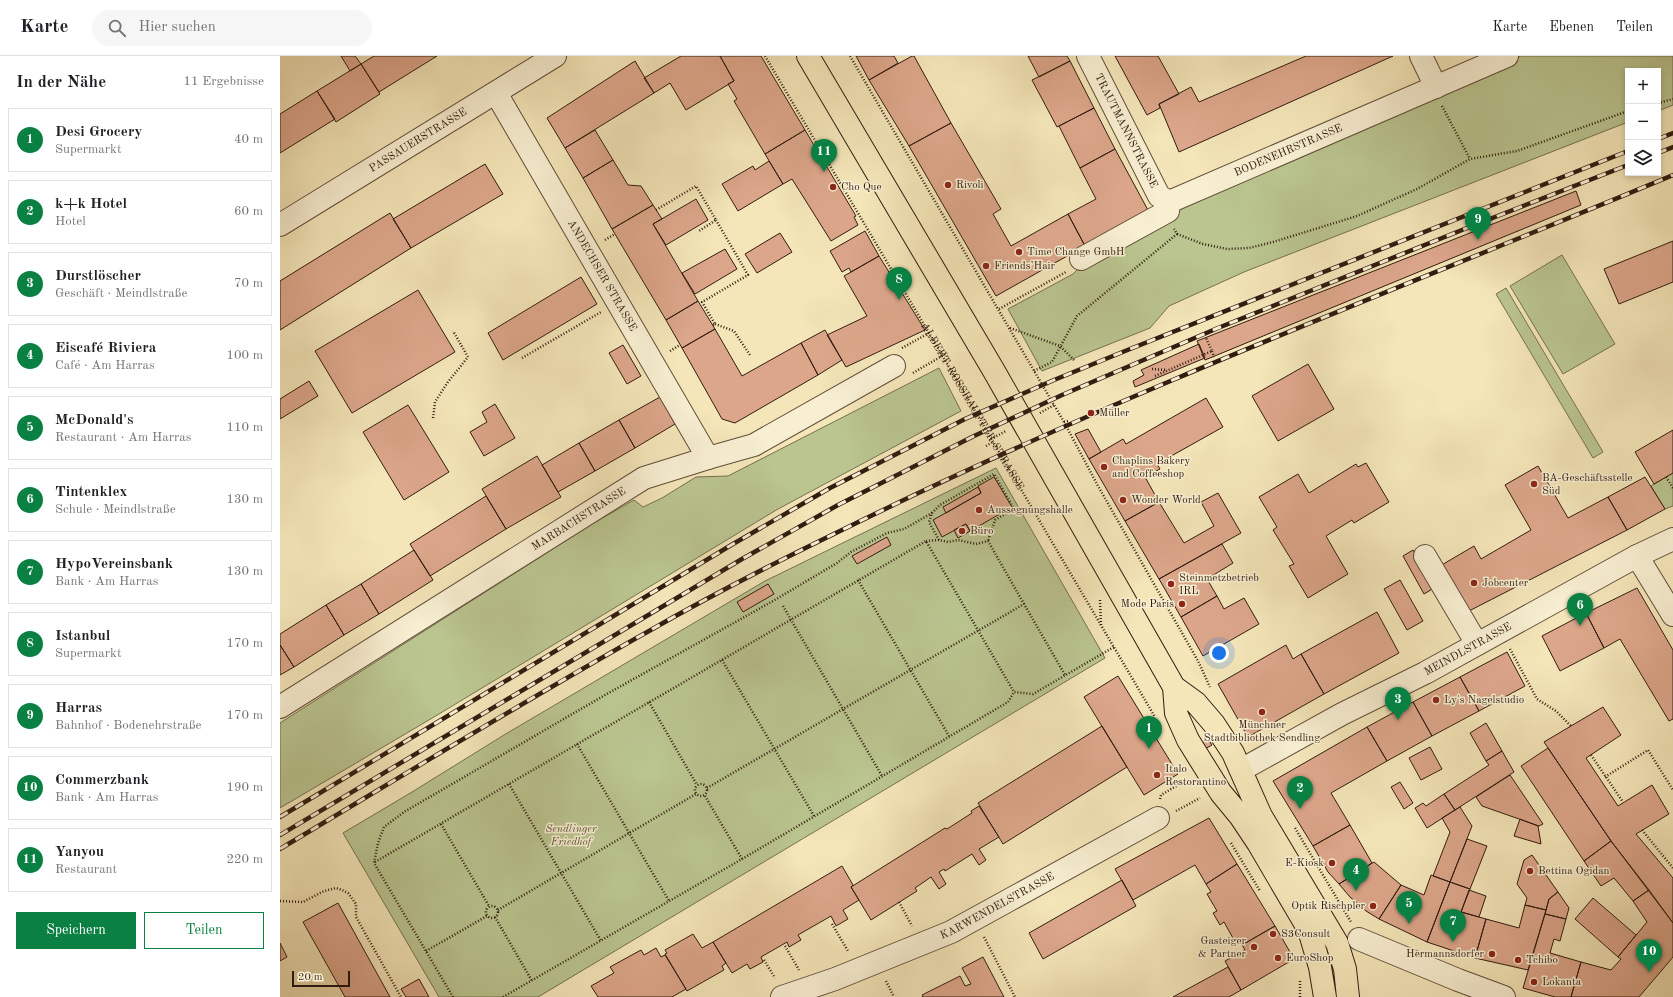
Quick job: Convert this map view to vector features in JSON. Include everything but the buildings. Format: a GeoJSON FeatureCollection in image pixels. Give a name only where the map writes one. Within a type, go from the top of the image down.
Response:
{"type":"FeatureCollection","features":[{"type":"Feature","properties":{"kind":"main road"},"geometry":{"type":"LineString","coordinates":[[808,56],[994,371],[1174,687],[1196,703],[1214,724],[1232,753],[1309,910],[1315,947],[1323,981],[1324,997]]}},
{"type":"Feature","properties":{"kind":"main road"},"geometry":{"type":"LineString","coordinates":[[1174,687],[1176,713],[1188,740],[1221,793],[1240,816],[1258,843],[1309,910],[1337,942],[1345,969],[1348,997]]}},
{"type":"Feature","properties":{"kind":"street","name":"PASSAUERSTRASSE"},"geometry":{"type":"LineString","coordinates":[[280,225],[555,56]]}},
{"type":"Feature","properties":{"kind":"street","name":"TRAUTMANNSTRASSE"},"geometry":{"type":"LineString","coordinates":[[1088,56],[1159,196],[1167,208]]}},
{"type":"Feature","properties":{"kind":"street"},"geometry":{"type":"LineString","coordinates":[[1421,56],[1436,87]]}},
{"type":"Feature","properties":{"kind":"street","name":"BODENEHRSTRASSE"},"geometry":{"type":"LineString","coordinates":[[1081,259],[1167,208],[1507,56]]}},
{"type":"Feature","properties":{"kind":"street","name":"ANDECHSER STRASSE"},"geometry":{"type":"LineString","coordinates":[[496,93],[708,458]]}},
{"type":"Feature","properties":{"kind":"street","name":"MARBACHSTRASSE"},"geometry":{"type":"LineString","coordinates":[[280,708],[644,478],[754,445],[899,357]]}},
{"type":"Feature","properties":{"kind":"street","name":"MEINDLSTRASSE"},"geometry":{"type":"LineString","coordinates":[[1241,770],[1342,714],[1425,673],[1637,556],[1673,539]]}},
{"type":"Feature","properties":{"kind":"street"},"geometry":{"type":"LineString","coordinates":[[1425,556],[1477,644]]}},
{"type":"Feature","properties":{"kind":"street"},"geometry":{"type":"LineString","coordinates":[[1637,556],[1673,615]]}},
{"type":"Feature","properties":{"kind":"street","name":"KARWENDELSTRASSE"},"geometry":{"type":"LineString","coordinates":[[782,997],[859,970],[951,932],[1158,818]]}},
{"type":"Feature","properties":{"kind":"street"},"geometry":{"type":"LineString","coordinates":[[1359,939],[1458,980],[1504,997]]}},
{"type":"Feature","properties":{"kind":"path","name":"ALBERT-ROSSHAUPTER-STRASSE"},"geometry":{"type":"LineString","coordinates":[[765,56],[1038,516],[1156,719]]}},
{"type":"Feature","properties":{"kind":"path"},"geometry":{"type":"LineString","coordinates":[[850,56],[1064,422],[1078,452],[1198,661],[1212,689]]}},
{"type":"Feature","properties":{"kind":"path"},"geometry":{"type":"LineString","coordinates":[[1436,87],[1438,98],[1470,159]]}},
{"type":"Feature","properties":{"kind":"path"},"geometry":{"type":"LineString","coordinates":[[1661,102],[1673,99]]}},
{"type":"Feature","properties":{"kind":"path"},"geometry":{"type":"LineString","coordinates":[[1167,208],[1177,234],[1203,244],[1227,250],[1249,248],[1356,216],[1416,189],[1470,159],[1517,151],[1625,112]]}},
{"type":"Feature","properties":{"kind":"path"},"geometry":{"type":"LineString","coordinates":[[656,210],[696,186],[748,275],[702,302],[714,325],[734,331],[750,355]]}},
{"type":"Feature","properties":{"kind":"path"},"geometry":{"type":"LineString","coordinates":[[699,231],[716,220]]}},
{"type":"Feature","properties":{"kind":"path"},"geometry":{"type":"LineString","coordinates":[[1034,371],[1052,362],[1077,316],[1177,234]]}},
{"type":"Feature","properties":{"kind":"path"},"geometry":{"type":"LineString","coordinates":[[999,309],[1073,268],[1081,259]]}},
{"type":"Feature","properties":{"kind":"path"},"geometry":{"type":"LineString","coordinates":[[522,358],[617,302]]}},
{"type":"Feature","properties":{"kind":"path"},"geometry":{"type":"LineString","coordinates":[[1009,328],[1060,346],[1074,360]]}},
{"type":"Feature","properties":{"kind":"path"},"geometry":{"type":"LineString","coordinates":[[433,418],[435,402],[448,382],[468,357],[453,331]]}},
{"type":"Feature","properties":{"kind":"path"},"geometry":{"type":"LineString","coordinates":[[899,357],[929,333]]}},
{"type":"Feature","properties":{"kind":"path"},"geometry":{"type":"LineString","coordinates":[[1206,338],[1214,357]]}},
{"type":"Feature","properties":{"kind":"path"},"geometry":{"type":"LineString","coordinates":[[1155,376],[1212,351]]}},
{"type":"Feature","properties":{"kind":"path"},"geometry":{"type":"LineString","coordinates":[[1152,369],[1167,370]]}},
{"type":"Feature","properties":{"kind":"path"},"geometry":{"type":"LineString","coordinates":[[1064,422],[1068,421]]}},
{"type":"Feature","properties":{"kind":"path"},"geometry":{"type":"LineString","coordinates":[[986,446],[993,442]]}},
{"type":"Feature","properties":{"kind":"path"},"geometry":{"type":"LineString","coordinates":[[453,997],[374,863],[378,843],[384,827],[404,812],[605,695],[773,601],[837,563],[851,552],[887,533],[904,528],[932,513],[940,505],[994,474],[1014,509],[994,520],[988,541],[1066,675]]}},
{"type":"Feature","properties":{"kind":"path"},"geometry":{"type":"LineString","coordinates":[[1666,477],[1673,488]]}},
{"type":"Feature","properties":{"kind":"path"},"geometry":{"type":"LineString","coordinates":[[932,513],[929,522],[939,540]]}},
{"type":"Feature","properties":{"kind":"path"},"geometry":{"type":"LineString","coordinates":[[374,863],[926,541],[939,540],[948,542],[958,540],[976,544],[988,541]]}},
{"type":"Feature","properties":{"kind":"path"},"geometry":{"type":"LineString","coordinates":[[926,541],[1014,692]]}},
{"type":"Feature","properties":{"kind":"path"},"geometry":{"type":"LineString","coordinates":[[858,580],[949,736]]}},
{"type":"Feature","properties":{"kind":"path"},"geometry":{"type":"LineString","coordinates":[[707,788],[1024,604]]}},
{"type":"Feature","properties":{"kind":"path"},"geometry":{"type":"LineString","coordinates":[[783,606],[882,776]]}},
{"type":"Feature","properties":{"kind":"path"},"geometry":{"type":"LineString","coordinates":[[1500,631],[1537,699],[1556,711],[1572,726]]}},
{"type":"Feature","properties":{"kind":"path"},"geometry":{"type":"LineString","coordinates":[[1014,692],[1033,694],[1114,646]]}},
{"type":"Feature","properties":{"kind":"path"},"geometry":{"type":"LineString","coordinates":[[722,660],[814,816]]}},
{"type":"Feature","properties":{"kind":"path"},"geometry":{"type":"LineString","coordinates":[[503,997],[742,859],[1008,702],[1014,692]]}},
{"type":"Feature","properties":{"kind":"path"},"geometry":{"type":"LineString","coordinates":[[649,702],[698,785]]}},
{"type":"Feature","properties":{"kind":"path"},"geometry":{"type":"LineString","coordinates":[[577,744],[669,901]]}},
{"type":"Feature","properties":{"kind":"path"},"geometry":{"type":"LineString","coordinates":[[1605,777],[1648,750],[1673,790]]}},
{"type":"Feature","properties":{"kind":"path"},"geometry":{"type":"LineString","coordinates":[[1590,755],[1623,802]]}},
{"type":"Feature","properties":{"kind":"path"},"geometry":{"type":"LineString","coordinates":[[1190,778],[1161,796],[1158,818],[1167,816],[1204,795]]}},
{"type":"Feature","properties":{"kind":"path"},"geometry":{"type":"LineString","coordinates":[[509,784],[601,941]]}},
{"type":"Feature","properties":{"kind":"path"},"geometry":{"type":"LineString","coordinates":[[698,785],[703,784],[707,788],[708,792],[705,796]]}},
{"type":"Feature","properties":{"kind":"path"},"geometry":{"type":"LineString","coordinates":[[696,794],[695,790],[698,785]]}},
{"type":"Feature","properties":{"kind":"path"},"geometry":{"type":"LineString","coordinates":[[495,917],[498,914],[498,910],[696,794]]}},
{"type":"Feature","properties":{"kind":"path"},"geometry":{"type":"LineString","coordinates":[[696,794],[700,797],[705,796]]}},
{"type":"Feature","properties":{"kind":"path"},"geometry":{"type":"LineString","coordinates":[[705,796],[742,859]]}},
{"type":"Feature","properties":{"kind":"path"},"geometry":{"type":"LineString","coordinates":[[441,824],[489,906]]}},
{"type":"Feature","properties":{"kind":"path"},"geometry":{"type":"LineString","coordinates":[[1642,830],[1673,868]]}},
{"type":"Feature","properties":{"kind":"path"},"geometry":{"type":"LineString","coordinates":[[280,901],[303,902],[330,889],[342,890],[348,893],[356,904],[356,917],[401,997]]}},
{"type":"Feature","properties":{"kind":"path"},"geometry":{"type":"LineString","coordinates":[[899,902],[922,943]]}},
{"type":"Feature","properties":{"kind":"path"},"geometry":{"type":"LineString","coordinates":[[489,906],[494,906],[498,910]]}},
{"type":"Feature","properties":{"kind":"path"},"geometry":{"type":"LineString","coordinates":[[487,916],[485,910],[489,906]]}},
{"type":"Feature","properties":{"kind":"path"},"geometry":{"type":"LineString","coordinates":[[426,951],[487,916],[490,918],[495,917]]}},
{"type":"Feature","properties":{"kind":"path"},"geometry":{"type":"LineString","coordinates":[[495,917],[532,981]]}},
{"type":"Feature","properties":{"kind":"path"},"geometry":{"type":"LineString","coordinates":[[975,919],[1015,997]]}},
{"type":"Feature","properties":{"kind":"path"},"geometry":{"type":"LineString","coordinates":[[832,924],[859,970]]}},
{"type":"Feature","properties":{"kind":"path"},"geometry":{"type":"LineString","coordinates":[[785,946],[809,988]]}},
{"type":"Feature","properties":{"kind":"green space"},"geometry":{"type":"Polygon","coordinates":[[[1521,56],[1673,56],[1673,105],[1661,110],[1661,68],[1625,68],[1625,123],[1244,272],[1169,306],[1150,328],[1042,371],[1008,309],[1073,274],[1084,263],[1191,203],[1521,56]]]}},
{"type":"Feature","properties":{"kind":"green space"},"geometry":{"type":"Polygon","coordinates":[[[1562,255],[1615,344],[1563,374],[1510,286],[1562,255]]]}},
{"type":"Feature","properties":{"kind":"green space"},"geometry":{"type":"Polygon","coordinates":[[[1506,288],[1603,452],[1593,458],[1496,294],[1506,288]]]}},
{"type":"Feature","properties":{"kind":"green space"},"geometry":{"type":"Polygon","coordinates":[[[939,368],[961,411],[778,509],[439,714],[280,808],[280,723],[592,524],[634,500],[643,507],[662,498],[696,477],[728,476],[939,368]]]}},
{"type":"Feature","properties":{"kind":"green space","name":"Sendlinger Friedhof"},"geometry":{"type":"Polygon","coordinates":[[[996,468],[1105,658],[538,997],[439,997],[343,833],[504,735],[765,581],[996,468]]]}},
{"type":"Feature","properties":{"kind":"green space"},"geometry":{"type":"Polygon","coordinates":[[[1673,473],[1673,506],[1665,509],[1651,486],[1673,473]]]}},
{"type":"Feature","properties":{"kind":"railway"},"geometry":{"type":"LineString","coordinates":[[1661,138],[1673,133]]}},
{"type":"Feature","properties":{"kind":"railway"},"geometry":{"type":"LineString","coordinates":[[1661,152],[1673,147]]}},
{"type":"Feature","properties":{"kind":"railway"},"geometry":{"type":"LineString","coordinates":[[280,817],[733,544],[830,488],[965,419],[1130,349],[1625,152]]}},
{"type":"Feature","properties":{"kind":"railway"},"geometry":{"type":"LineString","coordinates":[[280,835],[742,559],[838,505],[974,436],[1062,395],[1218,328],[1625,166]]}},
{"type":"Feature","properties":{"kind":"railway"},"geometry":{"type":"LineString","coordinates":[[280,849],[509,711],[713,595],[912,496],[1100,411],[1291,331],[1673,175]]}},
{"type":"Feature","properties":{"kind":"place","name":"Yanyou"},"geometry":{"type":"Point","coordinates":[824,172]}},
{"type":"Feature","properties":{"kind":"place","name":"Rivoli"},"geometry":{"type":"Point","coordinates":[948,185]}},
{"type":"Feature","properties":{"kind":"place","name":"Cho Que"},"geometry":{"type":"Point","coordinates":[833,187]}},
{"type":"Feature","properties":{"kind":"place","name":"Harras"},"geometry":{"type":"Point","coordinates":[1478,240]}},
{"type":"Feature","properties":{"kind":"place","name":"Time Change GmbH"},"geometry":{"type":"Point","coordinates":[1019,252]}},
{"type":"Feature","properties":{"kind":"place","name":"Friends’Hair"},"geometry":{"type":"Point","coordinates":[986,266]}},
{"type":"Feature","properties":{"kind":"place","name":"Istanbul"},"geometry":{"type":"Point","coordinates":[899,300]}},
{"type":"Feature","properties":{"kind":"place","name":"Müller"},"geometry":{"type":"Point","coordinates":[1091,413]}},
{"type":"Feature","properties":{"kind":"place","name":"Chaplins Bakery and Coffeeshop"},"geometry":{"type":"Point","coordinates":[1104,467]}},
{"type":"Feature","properties":{"kind":"place","name":"BA-Geschäftsstelle Süd"},"geometry":{"type":"Point","coordinates":[1534,484]}},
{"type":"Feature","properties":{"kind":"place","name":"Wonder World"},"geometry":{"type":"Point","coordinates":[1123,500]}},
{"type":"Feature","properties":{"kind":"place","name":"Aussegnungshalle"},"geometry":{"type":"Point","coordinates":[979,510]}},
{"type":"Feature","properties":{"kind":"place","name":"Büro"},"geometry":{"type":"Point","coordinates":[962,531]}},
{"type":"Feature","properties":{"kind":"place","name":"Jobcenter"},"geometry":{"type":"Point","coordinates":[1474,583]}},
{"type":"Feature","properties":{"kind":"place","name":"Steinmetzbetrieb IRL"},"geometry":{"type":"Point","coordinates":[1171,584]}},
{"type":"Feature","properties":{"kind":"place","name":"Mode Paris"},"geometry":{"type":"Point","coordinates":[1182,604]}},
{"type":"Feature","properties":{"kind":"place","name":"Tintenklex"},"geometry":{"type":"Point","coordinates":[1580,626]}},
{"type":"Feature","properties":{"kind":"place","name":"Ly's Nagelstudio"},"geometry":{"type":"Point","coordinates":[1436,700]}},
{"type":"Feature","properties":{"kind":"place","name":"Münchner Stadtbibliothek Sendling"},"geometry":{"type":"Point","coordinates":[1262,712]}},
{"type":"Feature","properties":{"kind":"place","name":"Durstlöscher"},"geometry":{"type":"Point","coordinates":[1398,720]}},
{"type":"Feature","properties":{"kind":"place","name":"Desi Grocery"},"geometry":{"type":"Point","coordinates":[1149,749]}},
{"type":"Feature","properties":{"kind":"place","name":"Italo Restorantino"},"geometry":{"type":"Point","coordinates":[1157,775]}},
{"type":"Feature","properties":{"kind":"place","name":"k+k Hotel"},"geometry":{"type":"Point","coordinates":[1300,809]}},
{"type":"Feature","properties":{"kind":"place","name":"E-Kiosk"},"geometry":{"type":"Point","coordinates":[1332,863]}},
{"type":"Feature","properties":{"kind":"place","name":"Bettina Ogidan"},"geometry":{"type":"Point","coordinates":[1530,871]}},
{"type":"Feature","properties":{"kind":"place","name":"Eiscafé Riviera"},"geometry":{"type":"Point","coordinates":[1356,891]}},
{"type":"Feature","properties":{"kind":"place","name":"Optik Rischpler"},"geometry":{"type":"Point","coordinates":[1373,906]}},
{"type":"Feature","properties":{"kind":"place","name":"McDonald's"},"geometry":{"type":"Point","coordinates":[1409,924]}},
{"type":"Feature","properties":{"kind":"place","name":"S3Consult"},"geometry":{"type":"Point","coordinates":[1273,934]}},
{"type":"Feature","properties":{"kind":"place","name":"HypoVereinsbank"},"geometry":{"type":"Point","coordinates":[1453,942]}},
{"type":"Feature","properties":{"kind":"place","name":"Gasteiger & Partner"},"geometry":{"type":"Point","coordinates":[1254,947]}},
{"type":"Feature","properties":{"kind":"place","name":"Hermannsdorfer"},"geometry":{"type":"Point","coordinates":[1492,954]}},
{"type":"Feature","properties":{"kind":"place","name":"EuroShop"},"geometry":{"type":"Point","coordinates":[1278,958]}},
{"type":"Feature","properties":{"kind":"place","name":"Tchibo"},"geometry":{"type":"Point","coordinates":[1518,960]}},
{"type":"Feature","properties":{"kind":"place","name":"Commerzbank"},"geometry":{"type":"Point","coordinates":[1649,972]}},
{"type":"Feature","properties":{"kind":"place","name":"Lokanta"},"geometry":{"type":"Point","coordinates":[1534,982]}}]}
